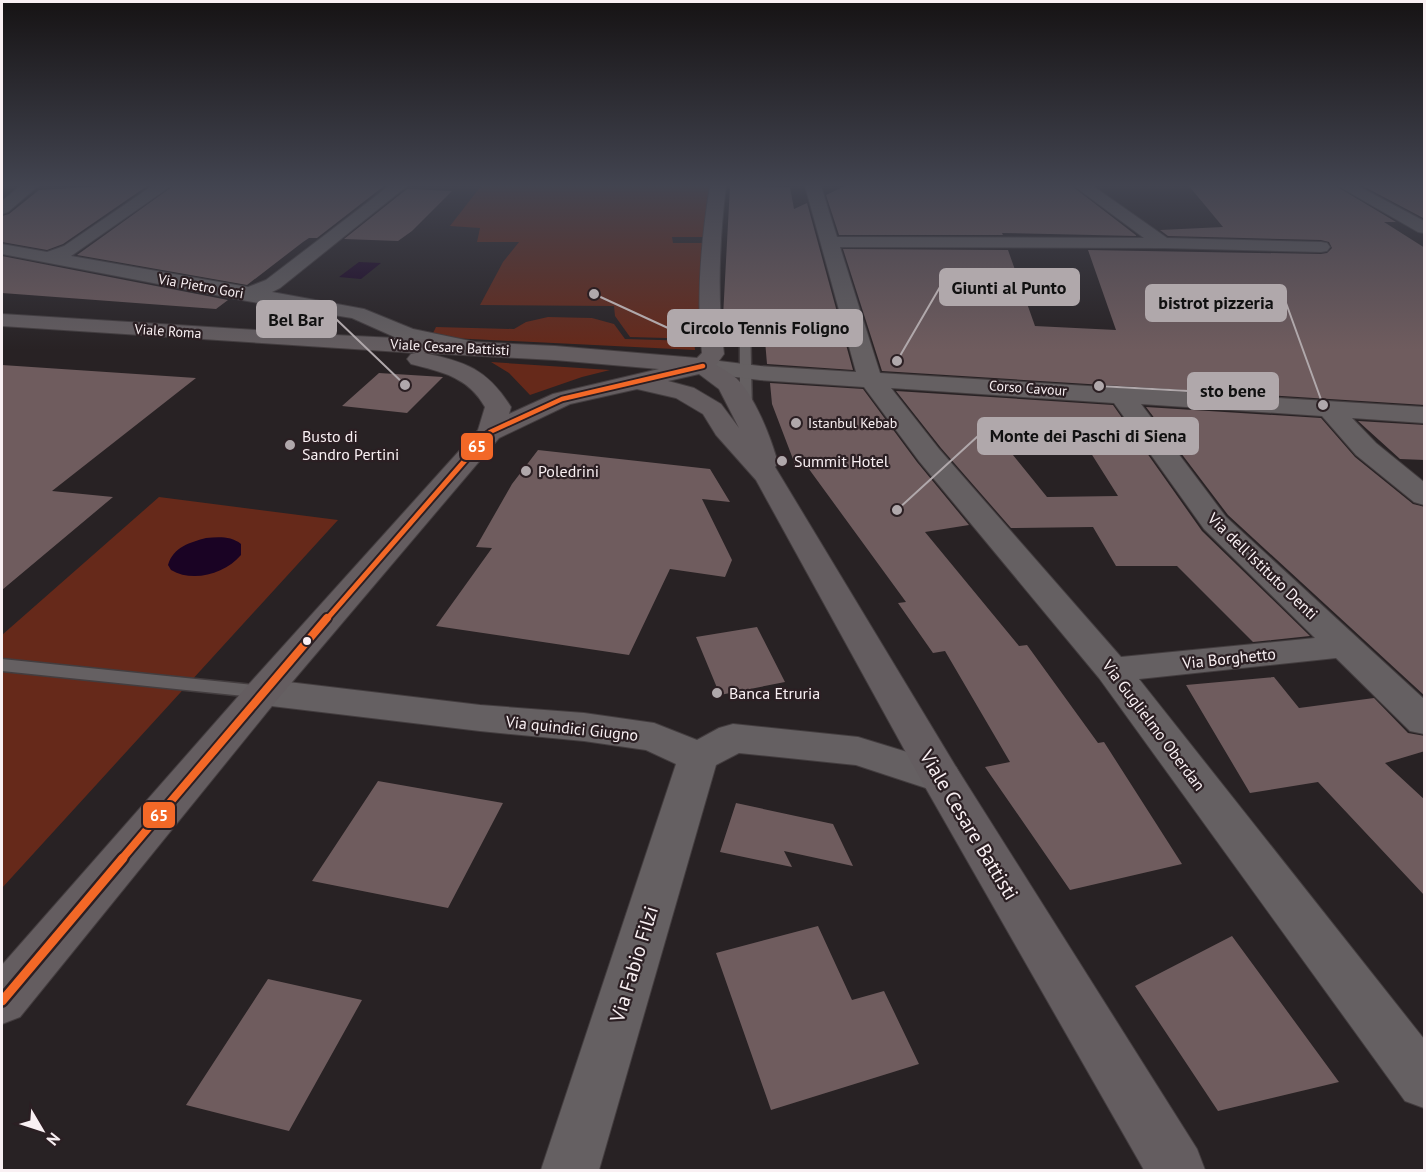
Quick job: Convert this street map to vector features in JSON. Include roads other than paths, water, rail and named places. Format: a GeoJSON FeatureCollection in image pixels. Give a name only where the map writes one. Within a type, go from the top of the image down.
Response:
{"type":"FeatureCollection","features":[{"type":"Feature","properties":{"kind":"main road"},"geometry":{"type":"LineString","coordinates":[[2,1000],[263,692],[490,432],[562,399],[703,366],[713,354],[710,241]]}},
{"type":"Feature","properties":{"kind":"main road","name":"Viale Roma"},"geometry":{"type":"LineString","coordinates":[[2,320],[335,342]]}},
{"type":"Feature","properties":{"kind":"main road","name":"Viale Cesare Battisti"},"geometry":{"type":"LineString","coordinates":[[335,342],[467,347],[703,366],[728,384],[760,446],[768,476]]}},
{"type":"Feature","properties":{"kind":"main road","name":"Viale Cesare Battisti"},"geometry":{"type":"LineString","coordinates":[[335,342],[455,367],[476,378],[489,390],[498,407],[490,432]]}},
{"type":"Feature","properties":{"kind":"main road","name":"Viale Cesare Battisti"},"geometry":{"type":"LineString","coordinates":[[636,381],[685,393],[712,409],[725,429],[768,476],[941,778],[1176,1170]]}},
{"type":"Feature","properties":{"kind":"street"},"geometry":{"type":"LineString","coordinates":[[49,258],[70,250],[84,241]]}},
{"type":"Feature","properties":{"kind":"street"},"geometry":{"type":"LineString","coordinates":[[247,294],[273,284],[329,241]]}},
{"type":"Feature","properties":{"kind":"street"},"geometry":{"type":"LineString","coordinates":[[1160,241],[1163,243]]}},
{"type":"Feature","properties":{"kind":"street"},"geometry":{"type":"LineString","coordinates":[[870,378],[828,242],[1163,243],[1321,247]]}},
{"type":"Feature","properties":{"kind":"street","name":"Via Pietro Gori"},"geometry":{"type":"LineString","coordinates":[[2,249],[357,313],[408,334],[467,347]]}},
{"type":"Feature","properties":{"kind":"street","name":"Corso Cavour"},"geometry":{"type":"LineString","coordinates":[[703,366],[746,372],[870,378],[1425,415]]}},
{"type":"Feature","properties":{"kind":"street","name":"Via Guglielmo Oberdan"},"geometry":{"type":"LineString","coordinates":[[870,378],[929,455],[1112,670],[1425,1082]]}},
{"type":"Feature","properties":{"kind":"street","name":"Via dell'Istituto Denti"},"geometry":{"type":"LineString","coordinates":[[1120,394],[1215,523],[1425,721]]}},
{"type":"Feature","properties":{"kind":"street"},"geometry":{"type":"LineString","coordinates":[[1328,408],[1366,448],[1425,496]]}},
{"type":"Feature","properties":{"kind":"street","name":"Via Borghetto"},"geometry":{"type":"LineString","coordinates":[[1112,670],[1346,646]]}},
{"type":"Feature","properties":{"kind":"street","name":"Via quindici Giugno"},"geometry":{"type":"LineString","coordinates":[[263,692],[480,718],[596,729],[654,738],[698,757]]}},
{"type":"Feature","properties":{"kind":"street"},"geometry":{"type":"LineString","coordinates":[[698,757],[733,738],[858,751],[941,778]]}},
{"type":"Feature","properties":{"kind":"street","name":"Via Fabio Filzi"},"geometry":{"type":"LineString","coordinates":[[570,1170],[698,757]]}},
{"type":"Feature","properties":{"kind":"lane"},"geometry":{"type":"LineString","coordinates":[[745,321],[746,415]]}},
{"type":"Feature","properties":{"kind":"lane"},"geometry":{"type":"LineString","coordinates":[[2,664],[263,692]]}},
{"type":"Feature","properties":{"kind":"place","name":"Circolo Tennis Foligno"},"geometry":{"type":"Point","coordinates":[594,294]}},
{"type":"Feature","properties":{"kind":"place","name":"Giunti al Punto"},"geometry":{"type":"Point","coordinates":[897,361]}},
{"type":"Feature","properties":{"kind":"place","name":"Bel Bar"},"geometry":{"type":"Point","coordinates":[405,385]}},
{"type":"Feature","properties":{"kind":"place","name":"sto bene"},"geometry":{"type":"Point","coordinates":[1099,386]}},
{"type":"Feature","properties":{"kind":"place","name":"bistrot pizzeria"},"geometry":{"type":"Point","coordinates":[1323,405]}},
{"type":"Feature","properties":{"kind":"place","name":"Istanbul Kebab"},"geometry":{"type":"Point","coordinates":[796,423]}},
{"type":"Feature","properties":{"kind":"place","name":"Busto di Sandro Pertini"},"geometry":{"type":"Point","coordinates":[290,445]}},
{"type":"Feature","properties":{"kind":"place","name":"Summit Hotel"},"geometry":{"type":"Point","coordinates":[782,461]}},
{"type":"Feature","properties":{"kind":"place","name":"Poledrini"},"geometry":{"type":"Point","coordinates":[526,471]}},
{"type":"Feature","properties":{"kind":"place","name":"Monte dei Paschi di Siena"},"geometry":{"type":"Point","coordinates":[897,510]}},
{"type":"Feature","properties":{"kind":"place","name":"Banca Etruria"},"geometry":{"type":"Point","coordinates":[717,693]}}]}
